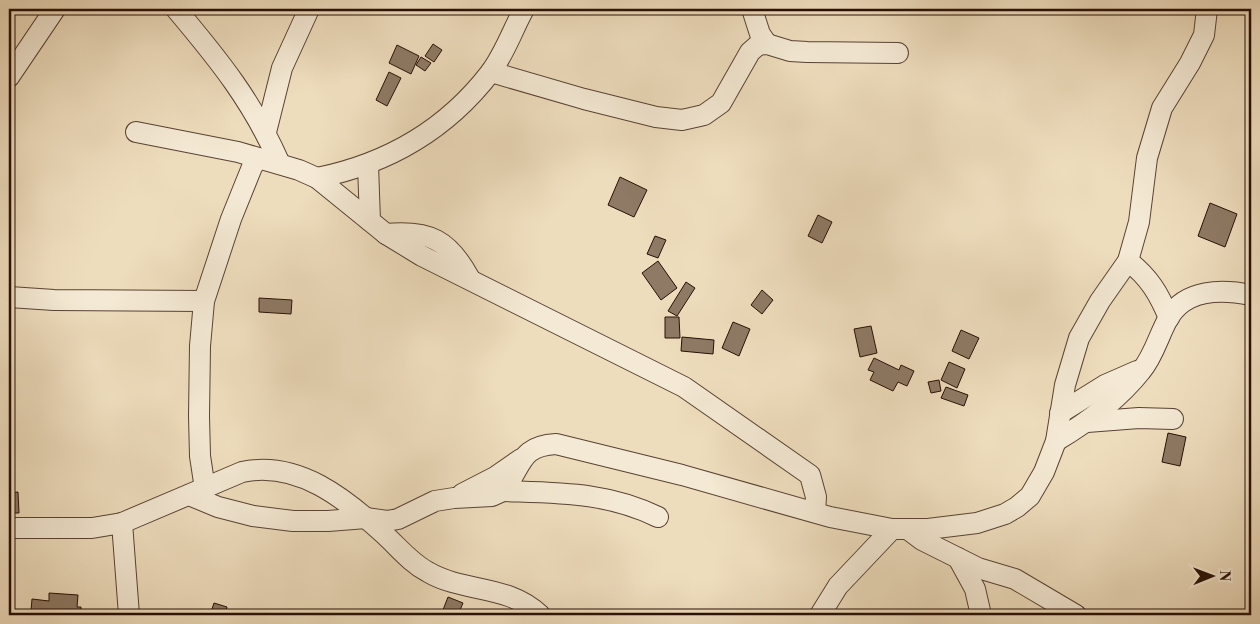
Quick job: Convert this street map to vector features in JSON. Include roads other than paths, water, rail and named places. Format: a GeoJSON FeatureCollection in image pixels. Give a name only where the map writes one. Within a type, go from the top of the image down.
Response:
{"type":"FeatureCollection","features":[{"type":"Feature","properties":{"kind":"street"},"geometry":{"type":"LineString","coordinates":[[9,77],[55,9]]}},
{"type":"Feature","properties":{"kind":"street"},"geometry":{"type":"LineString","coordinates":[[266,132],[282,68],[309,9]]}},
{"type":"Feature","properties":{"kind":"street"},"geometry":{"type":"LineString","coordinates":[[317,178],[368,165],[405,148],[439,125],[468,98],[491,72],[524,9]]}},
{"type":"Feature","properties":{"kind":"street"},"geometry":{"type":"LineString","coordinates":[[752,9],[760,34],[767,44]]}},
{"type":"Feature","properties":{"kind":"street"},"geometry":{"type":"LineString","coordinates":[[820,615],[838,586],[901,530],[977,523],[1005,514],[1030,496],[1056,441],[1065,385],[1079,338],[1100,301],[1128,261],[1139,222],[1147,158],[1162,108],[1190,63],[1204,34],[1207,9]]}},
{"type":"Feature","properties":{"kind":"street"},"geometry":{"type":"LineString","coordinates":[[177,10],[240,89],[266,132],[280,164]]}},
{"type":"Feature","properties":{"kind":"street"},"geometry":{"type":"LineString","coordinates":[[491,72],[656,117],[682,120],[704,115],[721,104],[750,52],[758,45],[767,44],[790,51],[898,53]]}},
{"type":"Feature","properties":{"kind":"street"},"geometry":{"type":"LineString","coordinates":[[136,132],[258,158],[317,178],[386,234],[422,256],[684,387],[810,475],[816,497],[815,512]]}},
{"type":"Feature","properties":{"kind":"street"},"geometry":{"type":"LineString","coordinates":[[197,492],[200,456],[200,346],[204,301],[231,219],[252,167],[258,158]]}},
{"type":"Feature","properties":{"kind":"street"},"geometry":{"type":"LineString","coordinates":[[368,165],[370,221]]}},
{"type":"Feature","properties":{"kind":"street"},"geometry":{"type":"LineString","coordinates":[[1128,261],[1140,270],[1157,290],[1169,318]]}},
{"type":"Feature","properties":{"kind":"street"},"geometry":{"type":"LineString","coordinates":[[1056,441],[1087,422],[1132,382],[1144,368],[1177,306],[1195,295],[1213,292],[1251,295]]}},
{"type":"Feature","properties":{"kind":"street"},"geometry":{"type":"LineString","coordinates":[[9,297],[54,300],[204,301]]}},
{"type":"Feature","properties":{"kind":"street"},"geometry":{"type":"LineString","coordinates":[[1060,413],[1105,385],[1144,368]]}},
{"type":"Feature","properties":{"kind":"street"},"geometry":{"type":"LineString","coordinates":[[1087,422],[1111,419],[1173,419]]}},
{"type":"Feature","properties":{"kind":"street"},"geometry":{"type":"LineString","coordinates":[[454,498],[495,477],[540,445],[568,445],[830,517],[901,530],[958,558],[1015,579],[1076,615]]}},
{"type":"Feature","properties":{"kind":"street"},"geometry":{"type":"LineString","coordinates":[[504,491],[527,455]]}},
{"type":"Feature","properties":{"kind":"street"},"geometry":{"type":"LineString","coordinates":[[9,528],[92,528],[122,523],[242,472],[258,469],[275,469],[295,473],[319,485],[366,518],[410,561],[428,573],[447,581],[499,591],[516,598],[540,615]]}},
{"type":"Feature","properties":{"kind":"street"},"geometry":{"type":"LineString","coordinates":[[197,492],[227,509],[293,521],[366,518],[386,521],[398,519],[436,501],[485,496],[504,491],[606,498],[633,504],[658,516]]}},
{"type":"Feature","properties":{"kind":"street"},"geometry":{"type":"LineString","coordinates":[[122,523],[128,615]]}},
{"type":"Feature","properties":{"kind":"street"},"geometry":{"type":"LineString","coordinates":[[958,558],[975,589],[981,615]]}}]}
